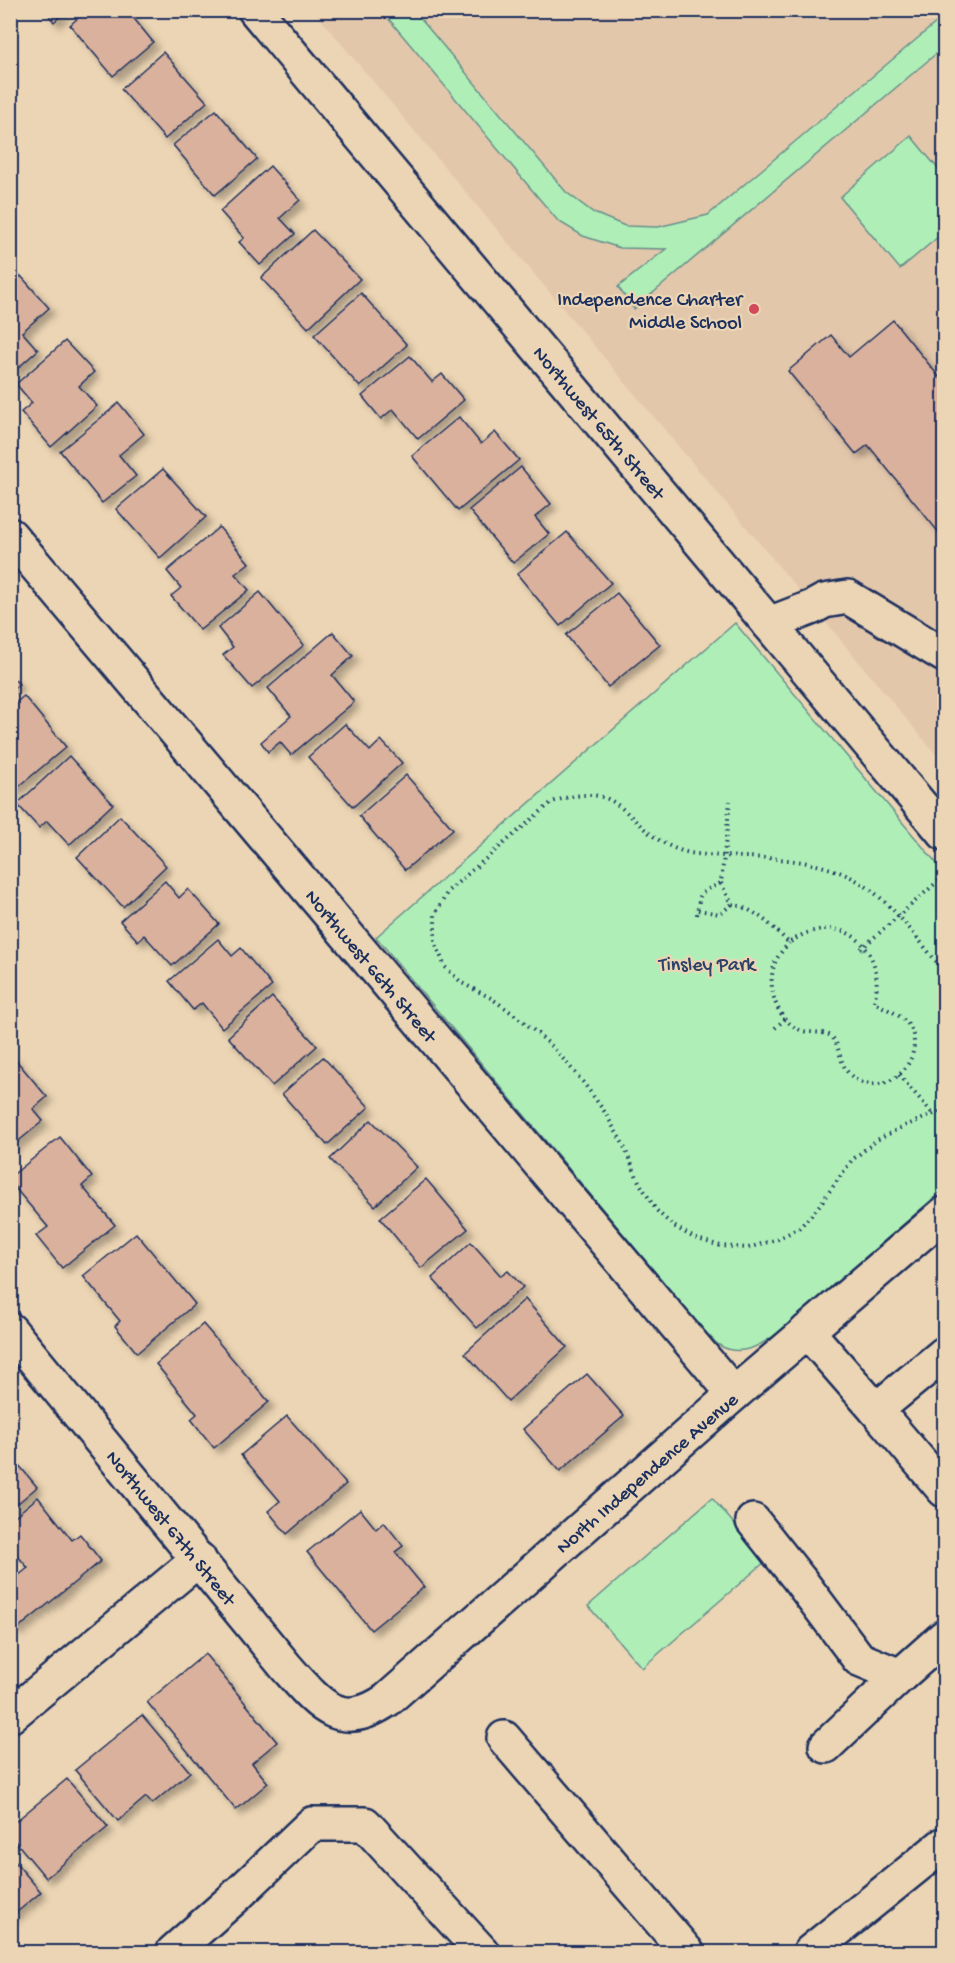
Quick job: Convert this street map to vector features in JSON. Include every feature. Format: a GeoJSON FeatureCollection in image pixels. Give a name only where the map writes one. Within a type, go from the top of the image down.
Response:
{"type":"FeatureCollection","features":[{"type":"Feature","properties":{"kind":"street","name":"Northwest 65th Street"},"geometry":{"type":"LineString","coordinates":[[255,10],[945,833]]}},
{"type":"Feature","properties":{"kind":"street","name":"Northwest 66th Street"},"geometry":{"type":"LineString","coordinates":[[10,535],[734,1394]]}},
{"type":"Feature","properties":{"kind":"street"},"geometry":{"type":"LineString","coordinates":[[769,624],[824,601],[848,597],[945,655]]}},
{"type":"Feature","properties":{"kind":"street","name":"North Independence Avenue"},"geometry":{"type":"LineString","coordinates":[[341,1715],[358,1714],[374,1709],[387,1700],[734,1394],[945,1214]]}},
{"type":"Feature","properties":{"kind":"street","name":"Northwest 67th Street"},"geometry":{"type":"LineString","coordinates":[[10,1330],[311,1695],[341,1715]]}},
{"type":"Feature","properties":{"kind":"street"},"geometry":{"type":"LineString","coordinates":[[807,1331],[945,1490]]}},
{"type":"Feature","properties":{"kind":"street"},"geometry":{"type":"LineString","coordinates":[[876,1410],[945,1354]]}},
{"type":"Feature","properties":{"kind":"street"},"geometry":{"type":"LineString","coordinates":[[753,1521],[859,1659],[900,1676]]}},
{"type":"Feature","properties":{"kind":"street"},"geometry":{"type":"LineString","coordinates":[[10,1716],[199,1559]]}},
{"type":"Feature","properties":{"kind":"street"},"geometry":{"type":"LineString","coordinates":[[826,1746],[945,1637]]}},
{"type":"Feature","properties":{"kind":"street"},"geometry":{"type":"LineString","coordinates":[[504,1738],[687,1953]]}},
{"type":"Feature","properties":{"kind":"street"},"geometry":{"type":"LineString","coordinates":[[173,1953],[312,1824],[365,1824],[482,1953]]}},
{"type":"Feature","properties":{"kind":"street"},"geometry":{"type":"LineString","coordinates":[[810,1953],[945,1844]]}},
{"type":"Feature","properties":{"kind":"path"},"geometry":{"type":"LineString","coordinates":[[945,971],[877,893],[836,870],[810,863],[699,855],[675,849],[653,837],[621,806],[597,795],[573,795],[552,802],[448,891],[435,915],[435,942],[445,968],[462,982],[491,998],[554,1047],[604,1111],[639,1182],[656,1210],[672,1225],[694,1238],[721,1246],[748,1248],[778,1239],[799,1228],[816,1210],[852,1160],[877,1140],[932,1113],[945,1110]]}},
{"type":"Feature","properties":{"kind":"path"},"geometry":{"type":"LineString","coordinates":[[730,801],[721,883],[732,904],[758,914],[789,943]]}},
{"type":"Feature","properties":{"kind":"path"},"geometry":{"type":"LineString","coordinates":[[863,947],[945,876]]}},
{"type":"Feature","properties":{"kind":"path"},"geometry":{"type":"LineString","coordinates":[[721,883],[705,889],[700,897],[697,912],[720,914],[732,904]]}},
{"type":"Feature","properties":{"kind":"path"},"geometry":{"type":"LineString","coordinates":[[836,930],[847,934],[863,947],[876,970],[878,982],[874,1002],[904,1019],[912,1032],[914,1047],[910,1062],[893,1080],[872,1084],[859,1081],[849,1074],[842,1064],[835,1042],[829,1035],[798,1029],[785,1019],[775,1002],[771,978],[774,964],[789,943],[810,932],[836,930]]}},
{"type":"Feature","properties":{"kind":"path"},"geometry":{"type":"LineString","coordinates":[[775,1028],[785,1019]]}},
{"type":"Feature","properties":{"kind":"path"},"geometry":{"type":"LineString","coordinates":[[899,1075],[932,1113]]}},
{"type":"Feature","properties":{"kind":"shaded area","name":"Independence Charter Middle School"},"geometry":{"type":"Polygon","coordinates":[[[314,11],[944,11],[944,764],[813,607],[314,11]]]}},
{"type":"Feature","properties":{"kind":"green space"},"geometry":{"type":"Polygon","coordinates":[[[382,11],[414,11],[566,192],[594,213],[625,226],[658,227],[708,215],[944,16],[944,47],[634,309],[618,287],[666,249],[620,248],[583,236],[558,221],[382,11]]]}},
{"type":"Feature","properties":{"kind":"green space"},"geometry":{"type":"Polygon","coordinates":[[[911,136],[944,176],[944,232],[900,269],[840,197],[911,136]]]}},
{"type":"Feature","properties":{"kind":"green space","name":"Tinsley Park"},"geometry":{"type":"Polygon","coordinates":[[[735,623],[944,872],[944,1189],[780,1332],[751,1348],[735,1351],[719,1345],[699,1325],[376,937],[735,623]]]}},
{"type":"Feature","properties":{"kind":"green space"},"geometry":{"type":"Polygon","coordinates":[[[712,1498],[766,1561],[642,1668],[588,1606],[712,1498]]]}},
{"type":"Feature","properties":{"kind":"building"},"geometry":{"type":"Polygon","coordinates":[[[45,10],[67,10],[54,22],[45,10]]]}},
{"type":"Feature","properties":{"kind":"building"},"geometry":{"type":"Polygon","coordinates":[[[87,10],[127,10],[153,42],[113,76],[70,25],[87,10]]]}},
{"type":"Feature","properties":{"kind":"building"},"geometry":{"type":"Polygon","coordinates":[[[163,52],[207,102],[165,139],[121,89],[163,52]]]}},
{"type":"Feature","properties":{"kind":"building"},"geometry":{"type":"Polygon","coordinates":[[[216,110],[257,159],[215,195],[173,145],[216,110]]]}},
{"type":"Feature","properties":{"kind":"building"},"geometry":{"type":"Polygon","coordinates":[[[270,166],[300,200],[280,218],[295,234],[260,265],[239,242],[244,238],[220,211],[270,166]]]}},
{"type":"Feature","properties":{"kind":"building"},"geometry":{"type":"Polygon","coordinates":[[[313,230],[360,279],[308,328],[261,278],[313,230]]]}},
{"type":"Feature","properties":{"kind":"building"},"geometry":{"type":"Polygon","coordinates":[[[21,276],[49,308],[22,332],[38,350],[10,375],[10,285],[21,276]]]}},
{"type":"Feature","properties":{"kind":"building"},"geometry":{"type":"Polygon","coordinates":[[[361,293],[407,345],[360,387],[314,335],[361,293]]]}},
{"type":"Feature","properties":{"kind":"building"},"geometry":{"type":"Polygon","coordinates":[[[893,320],[944,383],[944,539],[868,445],[856,454],[788,371],[831,335],[849,357],[893,320]]]}},
{"type":"Feature","properties":{"kind":"building"},"geometry":{"type":"Polygon","coordinates":[[[65,341],[94,372],[79,386],[97,406],[51,447],[21,412],[32,403],[16,384],[65,341]]]}},
{"type":"Feature","properties":{"kind":"building"},"geometry":{"type":"Polygon","coordinates":[[[410,356],[432,382],[442,374],[464,400],[418,439],[393,409],[381,419],[362,396],[410,356]]]}},
{"type":"Feature","properties":{"kind":"building"},"geometry":{"type":"Polygon","coordinates":[[[119,403],[144,434],[119,455],[136,476],[102,503],[60,451],[119,403]]]}},
{"type":"Feature","properties":{"kind":"building"},"geometry":{"type":"Polygon","coordinates":[[[459,417],[481,444],[495,432],[519,460],[458,511],[412,456],[459,417]]]}},
{"type":"Feature","properties":{"kind":"building"},"geometry":{"type":"Polygon","coordinates":[[[521,467],[551,504],[535,517],[549,534],[513,563],[469,510],[521,467]]]}},
{"type":"Feature","properties":{"kind":"building"},"geometry":{"type":"Polygon","coordinates":[[[163,469],[206,517],[160,558],[116,509],[163,469]]]}},
{"type":"Feature","properties":{"kind":"building"},"geometry":{"type":"Polygon","coordinates":[[[219,527],[249,563],[235,574],[249,590],[200,630],[171,596],[181,588],[167,571],[219,527]]]}},
{"type":"Feature","properties":{"kind":"building"},"geometry":{"type":"Polygon","coordinates":[[[567,532],[611,583],[560,626],[517,574],[567,532]]]}},
{"type":"Feature","properties":{"kind":"building"},"geometry":{"type":"Polygon","coordinates":[[[260,592],[304,645],[252,688],[223,655],[233,647],[218,628],[260,592]]]}},
{"type":"Feature","properties":{"kind":"building"},"geometry":{"type":"Polygon","coordinates":[[[617,593],[660,645],[608,687],[566,635],[617,593]]]}},
{"type":"Feature","properties":{"kind":"building"},"geometry":{"type":"Polygon","coordinates":[[[333,632],[353,656],[332,675],[354,702],[291,755],[280,742],[268,752],[261,742],[291,716],[268,688],[333,632]]]}},
{"type":"Feature","properties":{"kind":"building"},"geometry":{"type":"Polygon","coordinates":[[[10,675],[19,684],[10,692],[10,675]]]}},
{"type":"Feature","properties":{"kind":"building"},"geometry":{"type":"Polygon","coordinates":[[[24,696],[66,747],[10,794],[10,707],[24,696]]]}},
{"type":"Feature","properties":{"kind":"building"},"geometry":{"type":"Polygon","coordinates":[[[345,724],[370,751],[381,740],[402,763],[353,807],[308,757],[345,724]]]}},
{"type":"Feature","properties":{"kind":"building"},"geometry":{"type":"Polygon","coordinates":[[[69,756],[113,804],[69,845],[47,821],[39,828],[17,804],[69,756]]]}},
{"type":"Feature","properties":{"kind":"building"},"geometry":{"type":"Polygon","coordinates":[[[406,775],[453,829],[405,870],[359,816],[406,775]]]}},
{"type":"Feature","properties":{"kind":"building"},"geometry":{"type":"Polygon","coordinates":[[[120,816],[166,866],[123,907],[77,857],[120,816]]]}},
{"type":"Feature","properties":{"kind":"building"},"geometry":{"type":"Polygon","coordinates":[[[165,881],[179,898],[188,889],[219,924],[172,966],[144,935],[138,941],[120,921],[165,881]]]}},
{"type":"Feature","properties":{"kind":"building"},"geometry":{"type":"Polygon","coordinates":[[[218,939],[232,956],[241,948],[272,986],[222,1028],[202,1003],[193,1010],[169,981],[218,939]]]}},
{"type":"Feature","properties":{"kind":"building"},"geometry":{"type":"Polygon","coordinates":[[[272,997],[317,1046],[272,1086],[228,1037],[272,997]]]}},
{"type":"Feature","properties":{"kind":"building"},"geometry":{"type":"Polygon","coordinates":[[[10,1053],[47,1097],[33,1109],[43,1121],[10,1148],[10,1053]]]}},
{"type":"Feature","properties":{"kind":"building"},"geometry":{"type":"Polygon","coordinates":[[[323,1057],[369,1107],[327,1145],[282,1094],[323,1057]]]}},
{"type":"Feature","properties":{"kind":"building"},"geometry":{"type":"Polygon","coordinates":[[[371,1120],[417,1167],[375,1206],[330,1159],[371,1120]]]}},
{"type":"Feature","properties":{"kind":"building"},"geometry":{"type":"Polygon","coordinates":[[[60,1137],[92,1177],[82,1186],[115,1225],[62,1268],[36,1236],[48,1227],[10,1182],[10,1177],[60,1137]]]}},
{"type":"Feature","properties":{"kind":"building"},"geometry":{"type":"Polygon","coordinates":[[[426,1179],[468,1229],[421,1268],[380,1218],[426,1179]]]}},
{"type":"Feature","properties":{"kind":"building"},"geometry":{"type":"Polygon","coordinates":[[[136,1233],[195,1304],[137,1353],[115,1326],[120,1321],[83,1276],[136,1233]]]}},
{"type":"Feature","properties":{"kind":"building"},"geometry":{"type":"Polygon","coordinates":[[[471,1242],[501,1276],[508,1271],[523,1287],[477,1328],[432,1278],[471,1242]]]}},
{"type":"Feature","properties":{"kind":"building"},"geometry":{"type":"Polygon","coordinates":[[[525,1299],[567,1347],[508,1401],[465,1353],[525,1299]]]}},
{"type":"Feature","properties":{"kind":"building"},"geometry":{"type":"Polygon","coordinates":[[[203,1324],[269,1402],[214,1448],[191,1419],[197,1414],[156,1364],[203,1324]]]}},
{"type":"Feature","properties":{"kind":"building"},"geometry":{"type":"Polygon","coordinates":[[[587,1374],[624,1416],[560,1471],[523,1429],[587,1374]]]}},
{"type":"Feature","properties":{"kind":"building"},"geometry":{"type":"Polygon","coordinates":[[[287,1416],[346,1484],[287,1534],[268,1511],[280,1501],[241,1455],[287,1416]]]}},
{"type":"Feature","properties":{"kind":"building"},"geometry":{"type":"Polygon","coordinates":[[[18,1464],[37,1487],[10,1510],[10,1470],[18,1464]]]}},
{"type":"Feature","properties":{"kind":"building"},"geometry":{"type":"Polygon","coordinates":[[[38,1497],[72,1540],[80,1534],[101,1561],[16,1630],[10,1624],[10,1582],[28,1568],[10,1547],[10,1520],[38,1497]]]}},
{"type":"Feature","properties":{"kind":"building"},"geometry":{"type":"Polygon","coordinates":[[[360,1509],[376,1529],[384,1522],[403,1546],[395,1552],[424,1587],[371,1630],[307,1552],[360,1509]]]}},
{"type":"Feature","properties":{"kind":"building"},"geometry":{"type":"Polygon","coordinates":[[[205,1654],[277,1742],[252,1763],[268,1783],[236,1810],[147,1702],[205,1654]]]}},
{"type":"Feature","properties":{"kind":"building"},"geometry":{"type":"Polygon","coordinates":[[[142,1715],[190,1772],[152,1804],[146,1797],[118,1821],[75,1770],[142,1715]]]}},
{"type":"Feature","properties":{"kind":"building"},"geometry":{"type":"Polygon","coordinates":[[[67,1779],[108,1827],[46,1878],[10,1835],[10,1826],[67,1779]]]}},
{"type":"Feature","properties":{"kind":"building"},"geometry":{"type":"Polygon","coordinates":[[[10,1856],[41,1892],[10,1918],[10,1856]]]}},
{"type":"Feature","properties":{"kind":"place","name":"Independence Charter Middle School"},"geometry":{"type":"Point","coordinates":[754,309]}}]}
